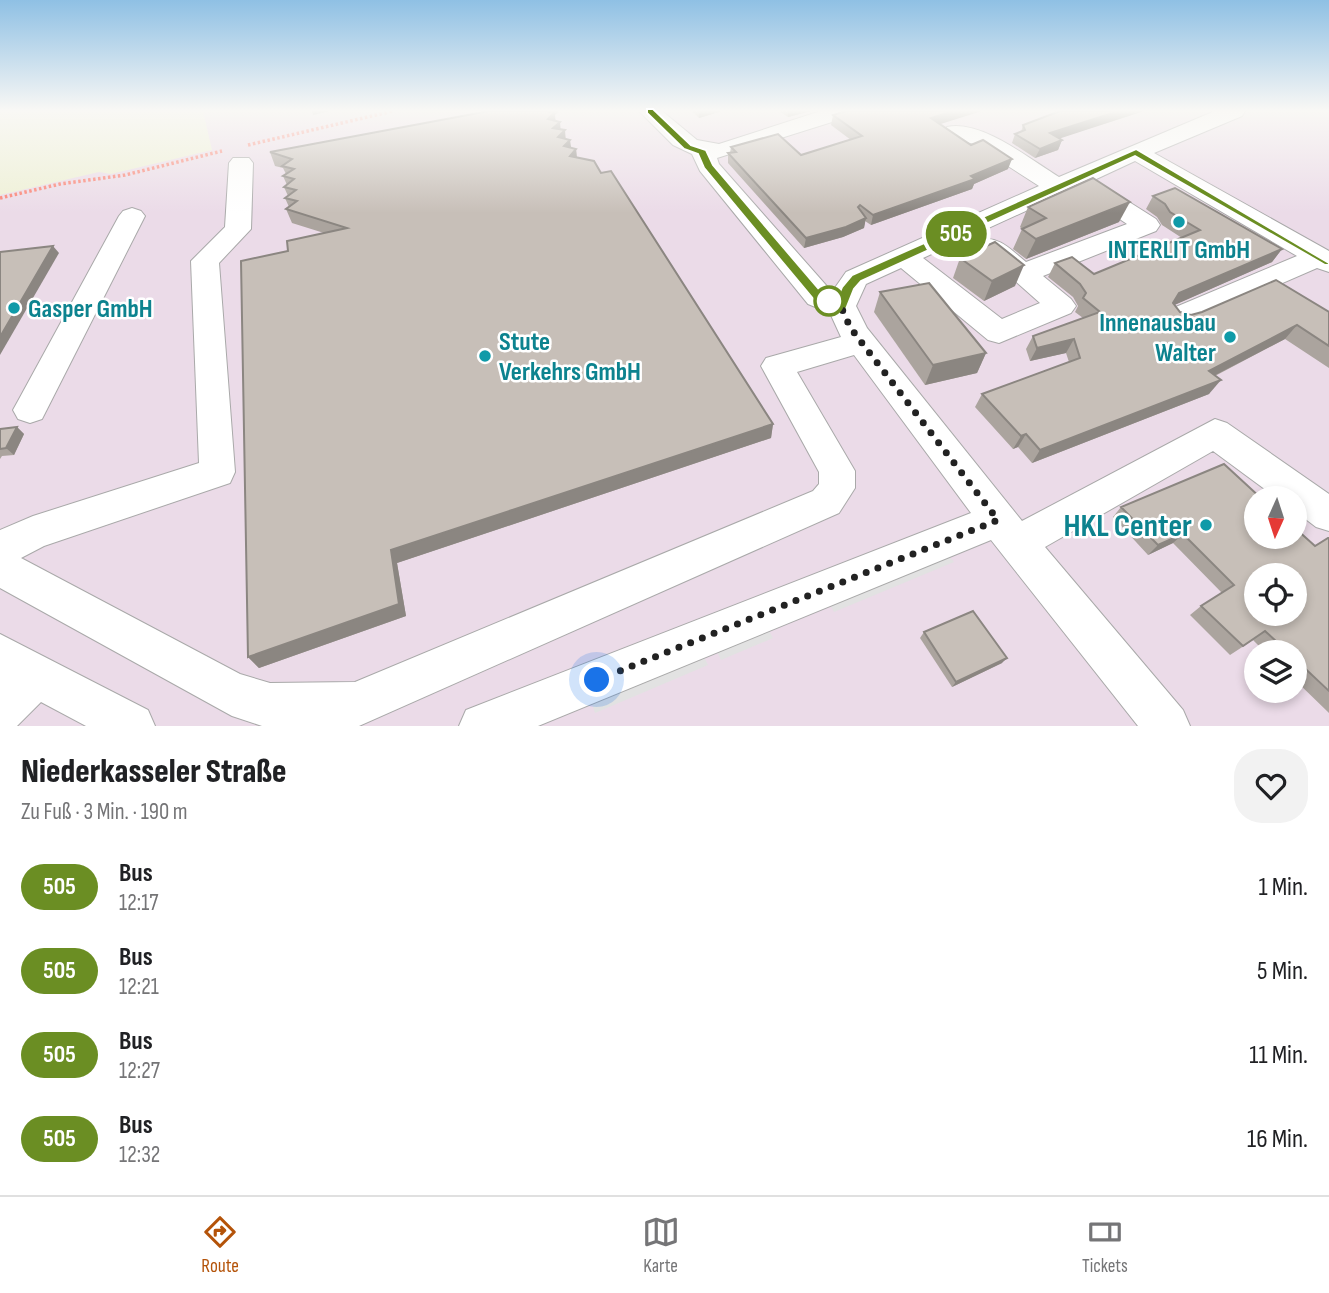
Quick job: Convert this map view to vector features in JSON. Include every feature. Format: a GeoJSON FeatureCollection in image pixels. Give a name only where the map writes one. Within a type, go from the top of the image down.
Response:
{"type":"FeatureCollection","features":[{"type":"Feature","properties":{"kind":"street"},"geometry":{"type":"LineString","coordinates":[[686,145],[703,152],[721,151],[740,145]]}},
{"type":"Feature","properties":{"kind":"street"},"geometry":{"type":"LineString","coordinates":[[993,145],[1147,225],[1023,274]]}},
{"type":"Feature","properties":{"kind":"street"},"geometry":{"type":"LineString","coordinates":[[1152,145],[856,278],[848,287],[841,306],[861,342],[1008,531],[1167,726]]}},
{"type":"Feature","properties":{"kind":"street"},"geometry":{"type":"LineString","coordinates":[[703,152],[708,166],[818,297],[841,306]]}},
{"type":"Feature","properties":{"kind":"street"},"geometry":{"type":"LineString","coordinates":[[1136,152],[1324,260]]}},
{"type":"Feature","properties":{"kind":"street"},"geometry":{"type":"LineString","coordinates":[[0,549],[33,533],[217,472],[205,261],[239,229],[234,154]]}},
{"type":"Feature","properties":{"kind":"street"},"geometry":{"type":"LineString","coordinates":[[30,410],[132,216]]}},
{"type":"Feature","properties":{"kind":"street"},"geometry":{"type":"LineString","coordinates":[[904,257],[999,332],[1061,306],[968,229]]}},
{"type":"Feature","properties":{"kind":"street"},"geometry":{"type":"LineString","coordinates":[[1181,316],[1324,260]]}},
{"type":"Feature","properties":{"kind":"street"},"geometry":{"type":"LineString","coordinates":[[0,567],[232,694],[271,706],[355,705],[825,502],[836,493],[839,481],[837,471],[777,366],[861,342]]}},
{"type":"Feature","properties":{"kind":"street"},"geometry":{"type":"LineString","coordinates":[[482,726],[1008,531],[1215,433],[1329,514]]}},
{"type":"Feature","properties":{"kind":"street"},"geometry":{"type":"LineString","coordinates":[[0,711],[18,665],[132,726]]}},
{"type":"Feature","properties":{"kind":"path"},"geometry":{"type":"LineString","coordinates":[[0,198],[60,184],[125,175],[234,154],[268,145]]}},
{"type":"Feature","properties":{"kind":"shaded area"},"geometry":{"type":"Polygon","coordinates":[[[0,145],[1329,145],[1329,726],[0,726],[0,145]]]}},
{"type":"Feature","properties":{"kind":"shaded area"},"geometry":{"type":"Polygon","coordinates":[[[947,554],[954,562],[834,612],[829,603],[947,554]]]}},
{"type":"Feature","properties":{"kind":"shaded area"},"geometry":{"type":"Polygon","coordinates":[[[768,629],[773,638],[721,660],[716,650],[768,629]]]}},
{"type":"Feature","properties":{"kind":"shaded area"},"geometry":{"type":"Polygon","coordinates":[[[703,655],[708,665],[595,713],[591,701],[703,655]]]}},
{"type":"Feature","properties":{"kind":"green space"},"geometry":{"type":"Polygon","coordinates":[[[0,145],[211,145],[212,150],[111,174],[99,172],[0,195],[0,145]]]}},
{"type":"Feature","properties":{"kind":"building","name":"Stute Verkehrs GmbH"},"geometry":{"type":"Polygon","coordinates":[[[308,145],[565,145],[576,149],[570,156],[594,161],[601,173],[611,171],[773,424],[391,550],[399,604],[248,657],[241,261],[288,251],[287,241],[347,228],[286,209],[297,201],[285,198],[296,190],[284,187],[294,179],[283,176],[294,169],[282,166],[292,159],[270,152],[308,145]]]}},
{"type":"Feature","properties":{"kind":"building"},"geometry":{"type":"Polygon","coordinates":[[[739,145],[790,145],[801,155],[833,145],[990,145],[1012,159],[971,176],[975,179],[873,215],[860,205],[858,207],[866,218],[846,227],[806,238],[728,153],[736,152],[731,147],[739,145]]]}},
{"type":"Feature","properties":{"kind":"building"},"geometry":{"type":"Polygon","coordinates":[[[1033,145],[1050,145],[1040,149],[1033,145]]]}},
{"type":"Feature","properties":{"kind":"building"},"geometry":{"type":"Polygon","coordinates":[[[1093,178],[1130,202],[1036,239],[1022,229],[1046,218],[1028,207],[1093,178]]]}},
{"type":"Feature","properties":{"kind":"building"},"geometry":{"type":"Polygon","coordinates":[[[1175,188],[1282,249],[1179,293],[1173,303],[1180,312],[1191,315],[1202,312],[1276,280],[1329,312],[1329,346],[1297,325],[1209,371],[1221,380],[1040,450],[1026,434],[1021,436],[982,394],[1080,358],[1074,339],[1037,348],[1033,336],[1100,312],[1083,298],[1086,293],[1080,284],[1055,263],[1072,257],[1094,274],[1200,230],[1170,212],[1165,204],[1153,196],[1175,188]]]}},
{"type":"Feature","properties":{"kind":"building"},"geometry":{"type":"Polygon","coordinates":[[[995,242],[1024,265],[992,281],[960,258],[995,242]]]}},
{"type":"Feature","properties":{"kind":"building","name":"Gasper GmbH"},"geometry":{"type":"Polygon","coordinates":[[[53,246],[0,337],[0,252],[53,246]]]}},
{"type":"Feature","properties":{"kind":"building"},"geometry":{"type":"Polygon","coordinates":[[[929,283],[986,353],[933,365],[880,292],[929,283]]]}},
{"type":"Feature","properties":{"kind":"building"},"geometry":{"type":"Polygon","coordinates":[[[17,427],[6,448],[0,449],[0,429],[17,427]]]}},
{"type":"Feature","properties":{"kind":"building"},"geometry":{"type":"Polygon","coordinates":[[[1224,464],[1248,486],[1244,486],[1244,550],[1307,550],[1307,539],[1315,546],[1329,538],[1329,691],[1307,670],[1307,640],[1275,640],[1265,631],[1252,640],[1244,640],[1243,646],[1201,606],[1234,585],[1183,534],[1158,545],[1121,507],[1224,464]]]}},
{"type":"Feature","properties":{"kind":"building"},"geometry":{"type":"Polygon","coordinates":[[[973,611],[1007,658],[956,682],[924,632],[973,611]]]}},
{"type":"Feature","properties":{"kind":"bus line","name":"505"},"geometry":{"type":"LineString","coordinates":[[686,145],[703,152],[708,166],[818,297],[841,306],[848,287],[856,278],[1136,152],[1329,263]]}},
{"type":"Feature","properties":{"kind":"place","name":"INTERLIT GmbH"},"geometry":{"type":"Point","coordinates":[1179,222]}},
{"type":"Feature","properties":{"kind":"place","name":"Gasper GmbH"},"geometry":{"type":"Point","coordinates":[14,308]}},
{"type":"Feature","properties":{"kind":"place","name":"Innenausbau Walter"},"geometry":{"type":"Point","coordinates":[1230,337]}},
{"type":"Feature","properties":{"kind":"place","name":"Stute Verkehrs GmbH"},"geometry":{"type":"Point","coordinates":[485,356]}},
{"type":"Feature","properties":{"kind":"place","name":"HKL Center"},"geometry":{"type":"Point","coordinates":[1206,525]}},
{"type":"Feature","properties":{"kind":"route"},"geometry":{"type":"LineString","coordinates":[[597,680],[998,520],[855,334],[841,306],[818,297],[829,301]]}}]}
